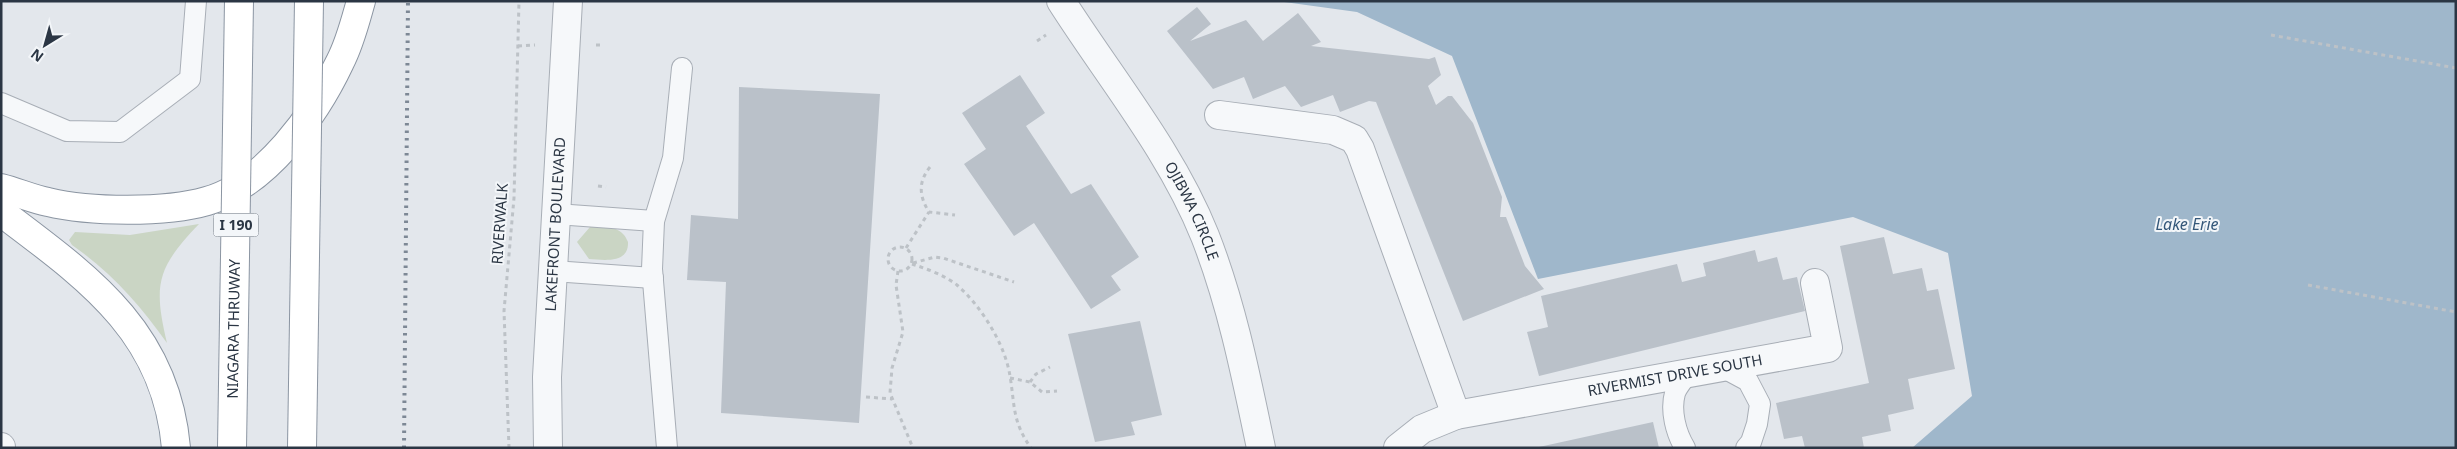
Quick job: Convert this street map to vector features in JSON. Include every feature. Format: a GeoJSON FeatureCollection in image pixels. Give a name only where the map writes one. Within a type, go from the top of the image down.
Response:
{"type":"FeatureCollection","features":[{"type":"Feature","properties":{"kind":"highway","name":"NIAGARA THRUWAY"},"geometry":{"type":"LineString","coordinates":[[232,448],[239,1]]}},
{"type":"Feature","properties":{"kind":"highway"},"geometry":{"type":"LineString","coordinates":[[302,448],[309,1]]}},
{"type":"Feature","properties":{"kind":"highway"},"geometry":{"type":"LineString","coordinates":[[1,188],[50,203],[152,210],[208,201],[247,182],[274,159],[311,112],[341,62],[361,1]]}},
{"type":"Feature","properties":{"kind":"highway"},"geometry":{"type":"LineString","coordinates":[[1,212],[68,262],[109,300],[135,329],[162,383],[174,418],[176,448]]}},
{"type":"Feature","properties":{"kind":"street","name":"LAKEFRONT BOULEVARD"},"geometry":{"type":"LineString","coordinates":[[548,448],[547,378],[568,1]]}},
{"type":"Feature","properties":{"kind":"street","name":"OJIBWA CIRCLE"},"geometry":{"type":"LineString","coordinates":[[1061,1],[1169,164],[1205,236],[1238,335],[1261,448]]}},
{"type":"Feature","properties":{"kind":"street"},"geometry":{"type":"LineString","coordinates":[[1219,115],[1333,130],[1354,138],[1360,149],[1456,415]]}},
{"type":"Feature","properties":{"kind":"street","name":"RIVERMIST DRIVE SOUTH"},"geometry":{"type":"LineString","coordinates":[[1398,448],[1422,428],[1456,415],[1828,348],[1815,283]]}},
{"type":"Feature","properties":{"kind":"lane"},"geometry":{"type":"LineString","coordinates":[[1,103],[67,131],[120,132],[190,79],[196,1]]}},
{"type":"Feature","properties":{"kind":"lane"},"geometry":{"type":"LineString","coordinates":[[666,448],[653,278],[654,221],[673,158],[682,68]]}},
{"type":"Feature","properties":{"kind":"lane"},"geometry":{"type":"LineString","coordinates":[[556,214],[654,221]]}},
{"type":"Feature","properties":{"kind":"lane"},"geometry":{"type":"LineString","coordinates":[[553,271],[653,278]]}},
{"type":"Feature","properties":{"kind":"lane"},"geometry":{"type":"LineString","coordinates":[[1722,367],[1748,381],[1760,404],[1757,424],[1751,442],[1746,448]]}},
{"type":"Feature","properties":{"kind":"lane"},"geometry":{"type":"LineString","coordinates":[[1685,448],[1678,436],[1674,417],[1675,393],[1688,373]]}},
{"type":"Feature","properties":{"kind":"path","name":"RIVERWALK"},"geometry":{"type":"LineString","coordinates":[[509,448],[504,311],[514,198],[519,1]]}},
{"type":"Feature","properties":{"kind":"path"},"geometry":{"type":"LineString","coordinates":[[1037,41],[1046,34]]}},
{"type":"Feature","properties":{"kind":"path"},"geometry":{"type":"LineString","coordinates":[[2271,35],[2456,68]]}},
{"type":"Feature","properties":{"kind":"path"},"geometry":{"type":"LineString","coordinates":[[518,46],[539,45]]}},
{"type":"Feature","properties":{"kind":"path"},"geometry":{"type":"LineString","coordinates":[[929,212],[921,196],[920,185],[930,167]]}},
{"type":"Feature","properties":{"kind":"path"},"geometry":{"type":"LineString","coordinates":[[929,212],[955,215]]}},
{"type":"Feature","properties":{"kind":"path"},"geometry":{"type":"LineString","coordinates":[[906,248],[929,212]]}},
{"type":"Feature","properties":{"kind":"path"},"geometry":{"type":"LineString","coordinates":[[906,248],[896,248],[889,255],[890,266],[898,271],[905,271],[912,264],[935,257],[1014,282]]}},
{"type":"Feature","properties":{"kind":"path"},"geometry":{"type":"LineString","coordinates":[[906,248],[912,257],[912,264]]}},
{"type":"Feature","properties":{"kind":"path"},"geometry":{"type":"LineString","coordinates":[[912,264],[956,285],[976,307],[1000,348],[1010,378],[1017,425],[1031,448]]}},
{"type":"Feature","properties":{"kind":"path"},"geometry":{"type":"LineString","coordinates":[[898,271],[896,286],[903,332],[892,368],[892,399],[913,448]]}},
{"type":"Feature","properties":{"kind":"path"},"geometry":{"type":"LineString","coordinates":[[2308,285],[2456,312]]}},
{"type":"Feature","properties":{"kind":"path"},"geometry":{"type":"LineString","coordinates":[[1030,382],[1036,374],[1050,367]]}},
{"type":"Feature","properties":{"kind":"path"},"geometry":{"type":"LineString","coordinates":[[1010,378],[1030,382],[1042,392],[1057,391]]}},
{"type":"Feature","properties":{"kind":"path"},"geometry":{"type":"LineString","coordinates":[[866,397],[892,399]]}},
{"type":"Feature","properties":{"kind":"green space"},"geometry":{"type":"Polygon","coordinates":[[[199,224],[174,253],[162,278],[160,306],[167,343],[124,290],[100,266],[72,245],[69,240],[75,232],[130,235],[199,224]]]}},
{"type":"Feature","properties":{"kind":"green space"},"geometry":{"type":"Polygon","coordinates":[[[590,227],[612,228],[622,232],[628,242],[624,254],[608,260],[589,259],[577,242],[590,227]]]}},
{"type":"Feature","properties":{"kind":"water","name":"Lake Erie"},"geometry":{"type":"Polygon","coordinates":[[[1277,1],[2456,1],[2456,448],[1912,448],[1972,396],[1948,253],[1853,217],[1538,279],[1452,56],[1357,12],[1277,1]]]}},
{"type":"Feature","properties":{"kind":"building"},"geometry":{"type":"Polygon","coordinates":[[[1197,7],[1211,24],[1190,41],[1246,20],[1263,41],[1298,13],[1321,42],[1311,46],[1429,59],[1435,57],[1441,75],[1428,86],[1436,105],[1448,96],[1452,96],[1473,123],[1502,197],[1500,217],[1506,217],[1525,266],[1544,289],[1463,321],[1376,102],[1369,101],[1340,112],[1333,95],[1301,107],[1285,86],[1253,99],[1244,77],[1213,89],[1167,31],[1197,7]]]}},
{"type":"Feature","properties":{"kind":"building"},"geometry":{"type":"Polygon","coordinates":[[[1020,75],[1045,113],[1026,126],[1071,194],[1091,184],[1139,257],[1111,276],[1121,290],[1091,309],[1034,223],[1014,236],[964,164],[986,149],[962,113],[1020,75]]]}},
{"type":"Feature","properties":{"kind":"building"},"geometry":{"type":"Polygon","coordinates":[[[739,87],[880,94],[859,423],[721,413],[726,282],[687,280],[691,215],[738,219],[739,87]]]}},
{"type":"Feature","properties":{"kind":"building"},"geometry":{"type":"Polygon","coordinates":[[[1884,237],[1893,274],[1922,268],[1927,291],[1938,289],[1955,369],[1908,379],[1914,409],[1888,415],[1891,431],[1862,437],[1864,448],[1805,448],[1802,436],[1784,439],[1776,403],[1869,383],[1840,246],[1884,237]]]}},
{"type":"Feature","properties":{"kind":"building"},"geometry":{"type":"Polygon","coordinates":[[[1755,250],[1758,262],[1777,257],[1783,280],[1797,277],[1805,311],[1539,376],[1527,332],[1548,327],[1541,296],[1677,264],[1682,282],[1706,276],[1703,263],[1755,250]]]}},
{"type":"Feature","properties":{"kind":"building"},"geometry":{"type":"Polygon","coordinates":[[[1140,321],[1162,415],[1131,422],[1135,435],[1095,442],[1068,334],[1140,321]]]}},
{"type":"Feature","properties":{"kind":"building"},"geometry":{"type":"Polygon","coordinates":[[[1653,422],[1659,448],[1539,448],[1539,447],[1653,422]]]}},
{"type":"Feature","properties":{"kind":"railway"},"geometry":{"type":"LineString","coordinates":[[404,448],[408,1]]}}]}
